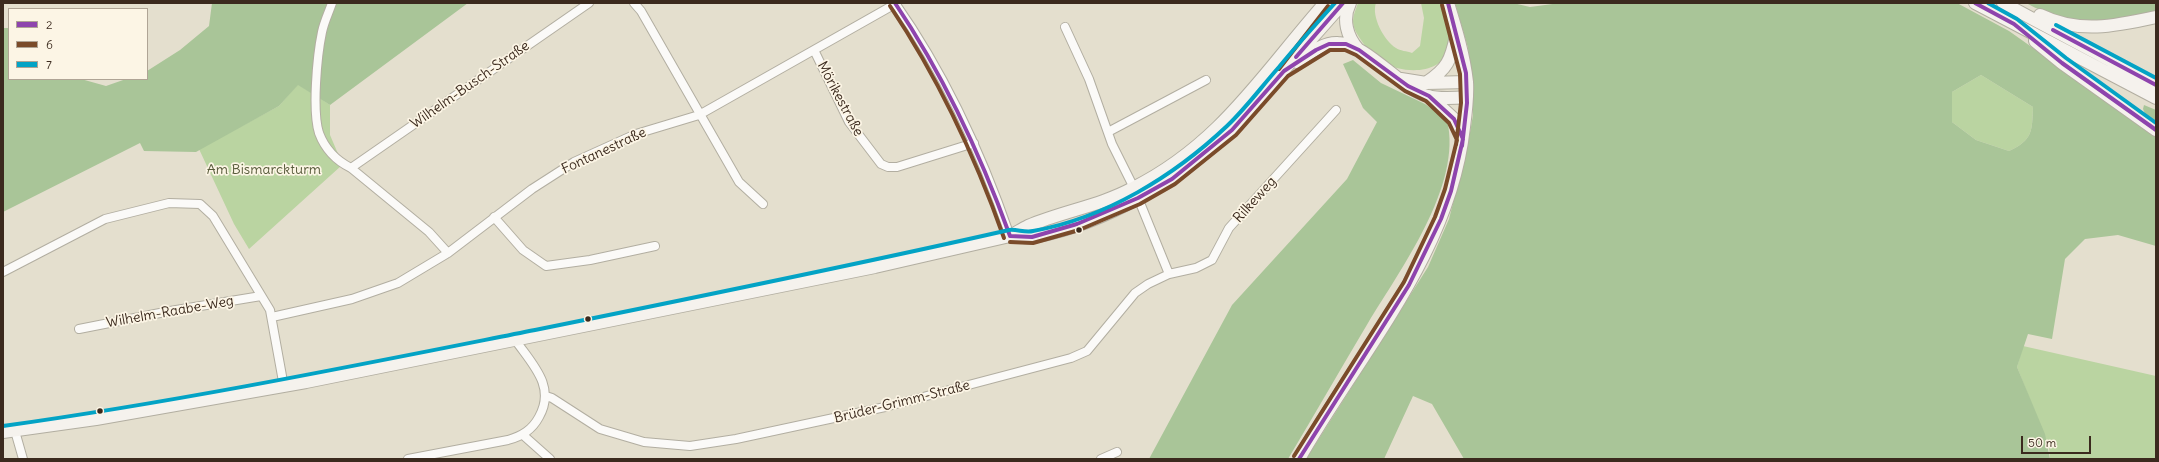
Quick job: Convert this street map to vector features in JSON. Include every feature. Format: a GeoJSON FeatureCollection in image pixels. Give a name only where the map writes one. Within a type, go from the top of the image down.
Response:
{"type":"FeatureCollection","features":[{"type":"Feature","properties":{"kind":"main road"},"geometry":{"type":"LineString","coordinates":[[1136,193],[1172,179],[1213,146],[1257,103],[1343,3]]}},
{"type":"Feature","properties":{"kind":"main road"},"geometry":{"type":"LineString","coordinates":[[1350,3],[1347,13],[1347,29],[1352,42],[1359,50]]}},
{"type":"Feature","properties":{"kind":"main road"},"geometry":{"type":"LineString","coordinates":[[1299,459],[1409,285],[1425,254],[1451,191],[1463,139],[1467,82],[1457,33],[1448,3]]}},
{"type":"Feature","properties":{"kind":"main road"},"geometry":{"type":"LineString","coordinates":[[1975,3],[2156,98]]}},
{"type":"Feature","properties":{"kind":"main road"},"geometry":{"type":"LineString","coordinates":[[2003,3],[2156,85]]}},
{"type":"Feature","properties":{"kind":"main road"},"geometry":{"type":"LineString","coordinates":[[2017,3],[2056,22],[2079,27],[2116,26],[2156,17]]}},
{"type":"Feature","properties":{"kind":"main road"},"geometry":{"type":"LineString","coordinates":[[3,432],[284,387],[895,263],[1010,236],[1032,237],[1062,229],[1097,217],[1136,193],[1188,153],[1231,116],[1323,5]]}},
{"type":"Feature","properties":{"kind":"main road"},"geometry":{"type":"LineString","coordinates":[[2014,24],[2062,63],[2156,130]]}},
{"type":"Feature","properties":{"kind":"main road"},"geometry":{"type":"LineString","coordinates":[[1426,83],[1440,74],[1450,60],[1457,33]]}},
{"type":"Feature","properties":{"kind":"main road"},"geometry":{"type":"LineString","coordinates":[[1284,71],[1316,50],[1329,44],[1346,44],[1359,50],[1416,91],[1429,96],[1467,97]]}},
{"type":"Feature","properties":{"kind":"main road"},"geometry":{"type":"LineString","coordinates":[[1398,78],[1426,83],[1467,82]]}},
{"type":"Feature","properties":{"kind":"main road"},"geometry":{"type":"LineString","coordinates":[[1429,96],[1454,119],[1463,139]]}},
{"type":"Feature","properties":{"kind":"street"},"geometry":{"type":"LineString","coordinates":[[332,3],[322,32],[318,62],[317,121],[320,134],[329,150],[339,162],[351,168],[429,232],[448,253]]}},
{"type":"Feature","properties":{"kind":"street","name":"Wilhelm-Busch-Straße"},"geometry":{"type":"LineString","coordinates":[[351,168],[589,3]]}},
{"type":"Feature","properties":{"kind":"street"},"geometry":{"type":"LineString","coordinates":[[634,3],[641,11],[699,115],[739,182],[763,204]]}},
{"type":"Feature","properties":{"kind":"street"},"geometry":{"type":"LineString","coordinates":[[896,3],[928,54],[974,143],[1010,236]]}},
{"type":"Feature","properties":{"kind":"street","name":"Fontanestraße"},"geometry":{"type":"LineString","coordinates":[[272,317],[352,299],[398,282],[448,253],[494,217],[574,162],[636,134],[699,115],[896,3]]}},
{"type":"Feature","properties":{"kind":"street"},"geometry":{"type":"LineString","coordinates":[[1065,27],[1089,79],[1108,132],[1136,193],[1169,274]]}},
{"type":"Feature","properties":{"kind":"street","name":"Mörikestraße"},"geometry":{"type":"LineString","coordinates":[[814,50],[849,122],[869,151],[881,164],[888,167],[897,167],[974,143]]}},
{"type":"Feature","properties":{"kind":"street"},"geometry":{"type":"LineString","coordinates":[[1108,132],[1206,80]]}},
{"type":"Feature","properties":{"kind":"street","name":"Rilkeweg"},"geometry":{"type":"LineString","coordinates":[[1169,274],[1196,268],[1212,260],[1229,228],[1336,110]]}},
{"type":"Feature","properties":{"kind":"street"},"geometry":{"type":"LineString","coordinates":[[3,272],[105,219],[169,203],[195,203],[205,207],[213,216],[272,317],[284,387]]}},
{"type":"Feature","properties":{"kind":"street"},"geometry":{"type":"LineString","coordinates":[[494,217],[523,250],[546,266],[590,260],[655,246]]}},
{"type":"Feature","properties":{"kind":"street","name":"Brüder-Grimm-Straße"},"geometry":{"type":"LineString","coordinates":[[546,396],[552,398],[600,430],[622,437],[644,442],[690,446],[736,440],[885,407],[1076,356],[1087,351],[1098,340],[1135,293],[1169,274]]}},
{"type":"Feature","properties":{"kind":"street","name":"Wilhelm-Raabe-Weg"},"geometry":{"type":"LineString","coordinates":[[79,329],[170,311],[261,296]]}},
{"type":"Feature","properties":{"kind":"street"},"geometry":{"type":"LineString","coordinates":[[408,459],[508,440],[523,435],[536,421],[544,408],[546,396],[539,374],[516,341]]}},
{"type":"Feature","properties":{"kind":"street"},"geometry":{"type":"LineString","coordinates":[[15,431],[23,459]]}},
{"type":"Feature","properties":{"kind":"street"},"geometry":{"type":"LineString","coordinates":[[523,435],[550,459]]}},
{"type":"Feature","properties":{"kind":"street"},"geometry":{"type":"LineString","coordinates":[[1101,459],[1117,452]]}},
{"type":"Feature","properties":{"kind":"green space"},"geometry":{"type":"Polygon","coordinates":[[[212,3],[468,3],[330,105],[298,85],[279,106],[196,152],[144,151],[140,143],[3,212],[3,28],[8,28],[8,80],[85,80],[106,86],[123,80],[148,80],[148,70],[180,50],[209,26],[212,3]]]}},
{"type":"Feature","properties":{"kind":"green space"},"geometry":{"type":"Polygon","coordinates":[[[1358,3],[1376,3],[1375,15],[1387,40],[1391,45],[1398,49],[1412,53],[1420,46],[1424,18],[1421,3],[1440,3],[1448,25],[1450,36],[1449,47],[1445,56],[1439,63],[1422,70],[1392,67],[1381,61],[1368,50],[1354,29],[1353,19],[1358,3]]]}},
{"type":"Feature","properties":{"kind":"green space"},"geometry":{"type":"Polygon","coordinates":[[[1455,3],[1513,3],[1530,7],[1560,3],[1957,3],[2009,31],[2156,135],[2156,246],[2118,235],[2085,239],[2065,259],[2052,339],[2028,334],[2017,367],[2045,434],[2050,459],[1464,459],[1432,404],[1413,396],[1384,459],[1306,459],[1428,267],[1449,219],[1468,144],[1473,115],[1468,48],[1455,3]],[[1981,75],[1952,92],[1952,122],[1976,140],[2009,151],[2023,143],[2030,134],[2033,107],[1981,75]]]}},
{"type":"Feature","properties":{"kind":"green space"},"geometry":{"type":"Polygon","coordinates":[[[2026,3],[2156,3],[2156,11],[2122,18],[2090,21],[2074,20],[2059,16],[2043,11],[2026,3]]]}},
{"type":"Feature","properties":{"kind":"green space"},"geometry":{"type":"Polygon","coordinates":[[[1353,60],[1381,83],[1425,104],[1447,120],[1450,145],[1446,172],[1426,226],[1288,459],[1149,459],[1232,305],[1347,179],[1377,122],[1363,108],[1343,64],[1353,60]]]}},
{"type":"Feature","properties":{"kind":"green space"},"geometry":{"type":"Polygon","coordinates":[[[1981,75],[2033,107],[2030,134],[2023,143],[2009,151],[1976,140],[1952,122],[1952,92],[1981,75]]]}},
{"type":"Feature","properties":{"kind":"green space","name":"Am Bismarckturm"},"geometry":{"type":"Polygon","coordinates":[[[298,84],[316,96],[315,121],[341,166],[249,249],[234,224],[199,149],[279,106],[298,84]]]}},
{"type":"Feature","properties":{"kind":"green space"},"geometry":{"type":"Polygon","coordinates":[[[318,97],[330,105],[330,135],[342,163],[321,133],[318,97]]]}},
{"type":"Feature","properties":{"kind":"green space"},"geometry":{"type":"Polygon","coordinates":[[[2144,105],[2156,110],[2156,124],[2148,120],[2143,109],[2144,105]]]}},
{"type":"Feature","properties":{"kind":"green space"},"geometry":{"type":"Polygon","coordinates":[[[2023,346],[2156,376],[2156,459],[2050,459],[2049,448],[2017,367],[2023,346]]]}},
{"type":"Feature","properties":{"kind":"transit line","name":"2"},"geometry":{"type":"LineString","coordinates":[[895,3],[913,31],[960,116],[986,175],[1010,236]]}},
{"type":"Feature","properties":{"kind":"transit line","name":"7"},"geometry":{"type":"LineString","coordinates":[[3,426],[203,394],[336,369],[713,294],[1009,230],[1030,231],[1060,225],[1087,216],[1138,192],[1185,162],[1241,112],[1335,3]]}},
{"type":"Feature","properties":{"kind":"transit line","name":"2"},"geometry":{"type":"LineString","coordinates":[[1296,57],[1343,3]]}},
{"type":"Feature","properties":{"kind":"transit line","name":"2"},"geometry":{"type":"LineString","coordinates":[[1448,3],[1466,73],[1467,103],[1462,146]]}},
{"type":"Feature","properties":{"kind":"transit line","name":"2"},"geometry":{"type":"LineString","coordinates":[[1975,3],[2014,24],[2062,63],[2156,130]]}},
{"type":"Feature","properties":{"kind":"transit line","name":"7"},"geometry":{"type":"LineString","coordinates":[[1988,3],[2017,19],[2066,58],[2156,123]]}},
{"type":"Feature","properties":{"kind":"transit line","name":"6"},"geometry":{"type":"LineString","coordinates":[[1442,5],[1460,74],[1461,103],[1456,145]]}},
{"type":"Feature","properties":{"kind":"transit line","name":"6"},"geometry":{"type":"LineString","coordinates":[[890,6],[940,90],[981,177],[1004,238]]}},
{"type":"Feature","properties":{"kind":"transit line","name":"6"},"geometry":{"type":"LineString","coordinates":[[1279,69],[1328,6]]}},
{"type":"Feature","properties":{"kind":"transit line","name":"7"},"geometry":{"type":"LineString","coordinates":[[2056,25],[2156,78]]}},
{"type":"Feature","properties":{"kind":"transit line","name":"2"},"geometry":{"type":"LineString","coordinates":[[2053,30],[2156,85]]}},
{"type":"Feature","properties":{"kind":"transit line","name":"2"},"geometry":{"type":"LineString","coordinates":[[1010,236],[1032,237],[1077,224],[1138,198],[1172,179],[1232,130],[1284,71],[1316,50],[1329,44],[1346,44],[1359,50],[1408,86],[1429,96],[1454,119],[1463,139],[1451,191],[1441,219],[1409,285],[1299,459]]}},
{"type":"Feature","properties":{"kind":"transit line","name":"6"},"geometry":{"type":"LineString","coordinates":[[1010,242],[1033,243],[1079,230],[1140,204],[1175,184],[1236,135],[1288,76],[1330,50],[1345,50],[1356,55],[1405,91],[1426,101],[1449,123],[1457,140],[1445,189],[1435,217],[1404,282],[1294,456]]}}]}
